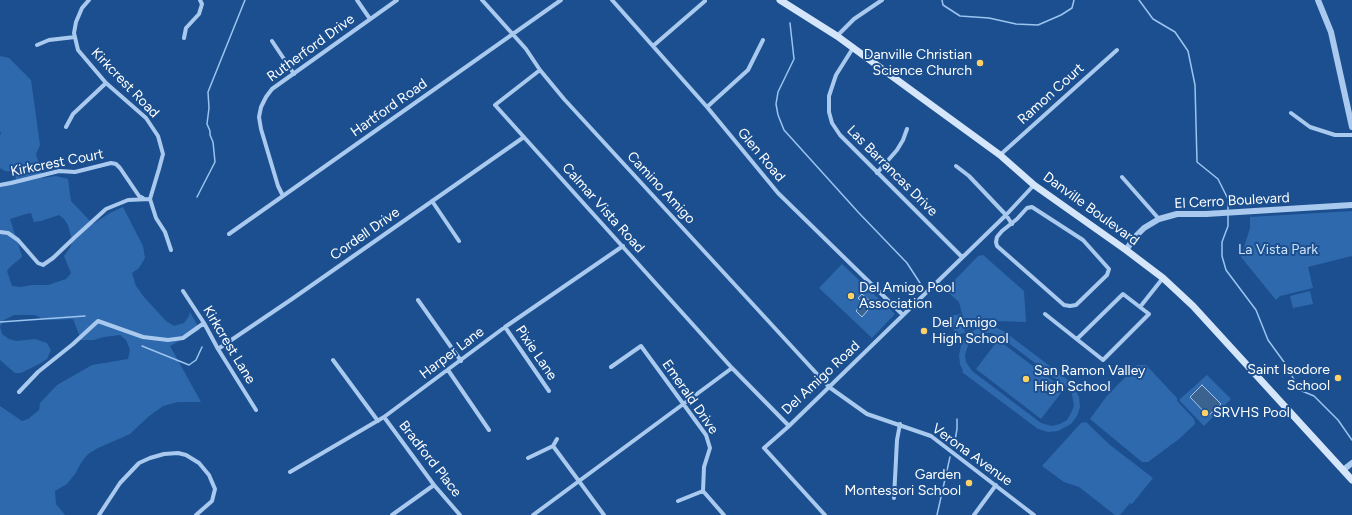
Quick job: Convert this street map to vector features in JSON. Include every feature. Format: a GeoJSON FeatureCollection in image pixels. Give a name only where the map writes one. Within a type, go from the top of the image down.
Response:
{"type":"FeatureCollection","features":[{"type":"Feature","properties":{"kind":"main road","name":"Danville Boulevard"},"geometry":{"type":"LineString","coordinates":[[780,0],[854,48],[1000,155],[1034,185],[1163,278],[1193,306],[1352,480]]}},
{"type":"Feature","properties":{"kind":"street"},"geometry":{"type":"LineString","coordinates":[[37,45],[49,40],[75,37],[76,22],[82,8],[89,0]]}},
{"type":"Feature","properties":{"kind":"street"},"geometry":{"type":"LineString","coordinates":[[184,38],[186,28],[199,14],[202,4],[200,0]]}},
{"type":"Feature","properties":{"kind":"street"},"geometry":{"type":"LineString","coordinates":[[357,0],[370,19]]}},
{"type":"Feature","properties":{"kind":"street","name":"Rutherford Drive"},"geometry":{"type":"LineString","coordinates":[[283,196],[278,186],[261,129],[259,117],[261,107],[266,97],[272,89],[397,0]]}},
{"type":"Feature","properties":{"kind":"street","name":"Camino Amigo"},"geometry":{"type":"LineString","coordinates":[[482,0],[526,49],[540,70],[564,99],[829,387]]}},
{"type":"Feature","properties":{"kind":"street","name":"Hartford Road"},"geometry":{"type":"LineString","coordinates":[[229,234],[561,0]]}},
{"type":"Feature","properties":{"kind":"street","name":"Glen Road"},"geometry":{"type":"LineString","coordinates":[[612,0],[707,107],[778,193],[902,315]]}},
{"type":"Feature","properties":{"kind":"street"},"geometry":{"type":"LineString","coordinates":[[837,36],[854,19],[882,0]]}},
{"type":"Feature","properties":{"kind":"street"},"geometry":{"type":"LineString","coordinates":[[1318,0],[1331,32],[1352,128]]}},
{"type":"Feature","properties":{"kind":"street"},"geometry":{"type":"LineString","coordinates":[[653,46],[705,1]]}},
{"type":"Feature","properties":{"kind":"street","name":"Kirkcrest Road"},"geometry":{"type":"LineString","coordinates":[[75,37],[78,50],[106,83],[146,118],[158,136],[163,154],[150,199]]}},
{"type":"Feature","properties":{"kind":"street"},"geometry":{"type":"LineString","coordinates":[[707,107],[748,70],[762,40]]}},
{"type":"Feature","properties":{"kind":"street"},"geometry":{"type":"LineString","coordinates":[[272,41],[294,74]]}},
{"type":"Feature","properties":{"kind":"street","name":"Las Barrancas Drive"},"geometry":{"type":"LineString","coordinates":[[854,48],[836,75],[831,87],[829,96],[829,112],[832,123],[840,136],[962,257]]}},
{"type":"Feature","properties":{"kind":"street","name":"Ramon Court"},"geometry":{"type":"LineString","coordinates":[[1000,155],[1117,50]]}},
{"type":"Feature","properties":{"kind":"street","name":"Calmar Vista Road"},"geometry":{"type":"LineString","coordinates":[[540,70],[495,105],[624,246],[732,368]]}},
{"type":"Feature","properties":{"kind":"street"},"geometry":{"type":"LineString","coordinates":[[66,127],[73,114],[106,83]]}},
{"type":"Feature","properties":{"kind":"street"},"geometry":{"type":"LineString","coordinates":[[1291,113],[1310,127],[1335,136],[1352,135]]}},
{"type":"Feature","properties":{"kind":"street"},"geometry":{"type":"LineString","coordinates":[[877,173],[897,150],[907,129]]}},
{"type":"Feature","properties":{"kind":"street","name":"Cordell Drive"},"geometry":{"type":"LineString","coordinates":[[218,349],[524,137]]}},
{"type":"Feature","properties":{"kind":"street","name":"Kirkcrest Court"},"geometry":{"type":"LineString","coordinates":[[0,185],[59,171],[75,172],[111,163],[116,164],[120,168],[138,196],[150,199]]}},
{"type":"Feature","properties":{"kind":"street"},"geometry":{"type":"LineString","coordinates":[[956,166],[969,176],[1006,215],[1012,224]]}},
{"type":"Feature","properties":{"kind":"street"},"geometry":{"type":"LineString","coordinates":[[1122,177],[1159,219]]}},
{"type":"Feature","properties":{"kind":"street","name":"Del Amigo Road"},"geometry":{"type":"LineString","coordinates":[[732,368],[789,426],[1006,215],[1034,185]]}},
{"type":"Feature","properties":{"kind":"street"},"geometry":{"type":"LineString","coordinates":[[0,232],[8,233],[18,240],[34,259],[43,265],[54,258],[106,209],[128,200],[150,199],[156,218],[165,232],[171,250]]}},
{"type":"Feature","properties":{"kind":"street"},"geometry":{"type":"LineString","coordinates":[[432,201],[459,241]]}},
{"type":"Feature","properties":{"kind":"street","name":"El Cerro Boulevard"},"geometry":{"type":"LineString","coordinates":[[1126,250],[1135,237],[1144,228],[1159,219],[1177,214],[1206,214],[1352,205]]}},
{"type":"Feature","properties":{"kind":"street"},"geometry":{"type":"LineString","coordinates":[[1032,207],[1083,240],[1106,264],[1109,272],[1076,305],[1070,306],[1064,304],[997,246],[997,238],[1012,224],[1027,208],[1032,207]]}},
{"type":"Feature","properties":{"kind":"street","name":"Harper Lane"},"geometry":{"type":"LineString","coordinates":[[290,472],[384,417],[505,327],[624,246]]}},
{"type":"Feature","properties":{"kind":"street"},"geometry":{"type":"LineString","coordinates":[[1140,306],[1163,278]]}},
{"type":"Feature","properties":{"kind":"street","name":"Kirkcrest Lane"},"geometry":{"type":"LineString","coordinates":[[183,291],[256,410]]}},
{"type":"Feature","properties":{"kind":"street"},"geometry":{"type":"LineString","coordinates":[[1045,314],[1103,360],[1149,314],[1123,294],[1077,339]]}},
{"type":"Feature","properties":{"kind":"street"},"geometry":{"type":"LineString","coordinates":[[418,300],[461,361]]}},
{"type":"Feature","properties":{"kind":"street"},"geometry":{"type":"LineString","coordinates":[[19,392],[38,372],[73,344],[98,321],[143,337],[168,340],[183,338],[204,323]]}},
{"type":"Feature","properties":{"kind":"street","name":"Pixie Lane"},"geometry":{"type":"LineString","coordinates":[[505,327],[548,391]]}},
{"type":"Feature","properties":{"kind":"street","name":"Emerald Drive"},"geometry":{"type":"LineString","coordinates":[[611,367],[641,346],[706,435],[710,448],[704,467],[704,491]]}},
{"type":"Feature","properties":{"kind":"street","name":"Bradford Place"},"geometry":{"type":"LineString","coordinates":[[333,360],[378,421]]}},
{"type":"Feature","properties":{"kind":"street"},"geometry":{"type":"LineString","coordinates":[[533,515],[732,368]]}},
{"type":"Feature","properties":{"kind":"street"},"geometry":{"type":"LineString","coordinates":[[448,370],[488,430]]}},
{"type":"Feature","properties":{"kind":"street","name":"Verona Avenue"},"geometry":{"type":"LineString","coordinates":[[829,387],[867,414],[900,424],[931,436],[1034,515]]}},
{"type":"Feature","properties":{"kind":"street","name":"Bradford Place"},"geometry":{"type":"LineString","coordinates":[[384,417],[434,485],[460,515]]}},
{"type":"Feature","properties":{"kind":"street"},"geometry":{"type":"LineString","coordinates":[[894,498],[897,440],[900,424]]}},
{"type":"Feature","properties":{"kind":"street"},"geometry":{"type":"LineString","coordinates":[[789,426],[764,448],[825,515]]}},
{"type":"Feature","properties":{"kind":"street"},"geometry":{"type":"LineString","coordinates":[[528,458],[553,446],[556,439]]}},
{"type":"Feature","properties":{"kind":"street"},"geometry":{"type":"LineString","coordinates":[[553,446],[604,515]]}},
{"type":"Feature","properties":{"kind":"street"},"geometry":{"type":"LineString","coordinates":[[99,515],[120,483],[139,463],[164,454],[178,453],[186,454],[199,462],[209,475],[215,489],[212,501],[196,515]]}},
{"type":"Feature","properties":{"kind":"street"},"geometry":{"type":"LineString","coordinates":[[1342,470],[1352,462]]}},
{"type":"Feature","properties":{"kind":"street"},"geometry":{"type":"LineString","coordinates":[[392,515],[434,485]]}},
{"type":"Feature","properties":{"kind":"street"},"geometry":{"type":"LineString","coordinates":[[974,515],[996,485]]}},
{"type":"Feature","properties":{"kind":"street"},"geometry":{"type":"LineString","coordinates":[[678,501],[704,491],[724,515]]}},
{"type":"Feature","properties":{"kind":"green space"},"geometry":{"type":"Polygon","coordinates":[[[0,56],[9,58],[31,80],[40,145],[36,154],[43,178],[56,176],[68,179],[71,201],[93,224],[123,207],[143,246],[145,258],[139,268],[132,273],[136,286],[166,321],[174,326],[184,323],[190,312],[200,330],[170,346],[201,402],[178,402],[163,406],[148,417],[130,434],[88,454],[67,484],[55,491],[56,504],[65,515],[0,515],[0,406],[22,421],[28,419],[39,410],[40,403],[57,385],[92,365],[128,359],[130,350],[126,340],[120,335],[94,340],[81,340],[73,319],[53,320],[43,319],[35,315],[14,315],[4,320],[0,326],[0,183],[16,179],[14,172],[5,171],[0,168],[0,56]],[[31,213],[10,219],[22,256],[7,271],[12,286],[21,287],[48,285],[66,279],[71,273],[64,256],[71,246],[72,240],[68,225],[64,219],[59,215],[34,222],[31,213]]]}},
{"type":"Feature","properties":{"kind":"green space","name":"La Vista Park"},"geometry":{"type":"Polygon","coordinates":[[[1352,211],[1352,256],[1308,267],[1313,288],[1280,296],[1276,300],[1241,257],[1250,228],[1250,217],[1352,211]]]}},
{"type":"Feature","properties":{"kind":"green space"},"geometry":{"type":"Polygon","coordinates":[[[983,255],[1024,291],[1026,322],[997,321],[966,330],[959,302],[949,293],[953,286],[951,284],[978,256],[983,255]]]}},
{"type":"Feature","properties":{"kind":"green space","name":"Del Amigo Pool Association"},"geometry":{"type":"Polygon","coordinates":[[[842,264],[895,314],[872,338],[819,288],[842,264]]]}},
{"type":"Feature","properties":{"kind":"green space"},"geometry":{"type":"Polygon","coordinates":[[[1310,291],[1313,304],[1293,308],[1290,296],[1310,291]]]}},
{"type":"Feature","properties":{"kind":"green space"},"geometry":{"type":"Polygon","coordinates":[[[961,314],[965,333],[955,335],[951,316],[961,314]]]}},
{"type":"Feature","properties":{"kind":"green space"},"geometry":{"type":"Polygon","coordinates":[[[0,326],[2,334],[9,339],[16,341],[35,339],[47,343],[51,350],[47,359],[21,373],[15,373],[0,360],[0,326]]]}},
{"type":"Feature","properties":{"kind":"green space"},"geometry":{"type":"Polygon","coordinates":[[[979,328],[997,328],[1005,332],[1072,383],[1079,397],[1080,407],[1077,416],[1071,424],[1058,431],[1048,432],[1038,429],[962,372],[959,355],[962,342],[971,332],[979,328]],[[992,333],[978,335],[972,339],[967,348],[965,355],[966,362],[972,371],[1041,423],[1052,426],[1067,420],[1074,406],[1072,394],[1068,388],[1002,338],[992,333]]]}},
{"type":"Feature","properties":{"kind":"green space"},"geometry":{"type":"Polygon","coordinates":[[[998,340],[1064,389],[1041,419],[976,369],[998,340]]]}},
{"type":"Feature","properties":{"kind":"green space"},"geometry":{"type":"Polygon","coordinates":[[[1137,365],[1146,365],[1177,398],[1177,401],[1194,419],[1195,424],[1179,439],[1148,462],[1142,462],[1090,419],[1106,397],[1137,365]]]}},
{"type":"Feature","properties":{"kind":"green space","name":"SRVHS Pool"},"geometry":{"type":"Polygon","coordinates":[[[1207,375],[1231,399],[1204,426],[1179,400],[1207,375]]]}},
{"type":"Feature","properties":{"kind":"green space"},"geometry":{"type":"Polygon","coordinates":[[[1086,422],[1110,445],[1153,478],[1132,504],[1130,503],[1120,515],[1115,515],[1079,487],[1064,482],[1042,466],[1081,423],[1086,422]]]}},
{"type":"Feature","properties":{"kind":"shaded area"},"geometry":{"type":"Polygon","coordinates":[[[862,294],[873,304],[862,317],[856,311],[863,303],[858,298],[862,294]]]}},
{"type":"Feature","properties":{"kind":"shaded area"},"geometry":{"type":"Polygon","coordinates":[[[1202,385],[1221,404],[1208,416],[1190,397],[1202,385]]]}},
{"type":"Feature","properties":{"kind":"waterway"},"geometry":{"type":"LineString","coordinates":[[197,197],[215,162],[213,142],[207,124],[209,108],[208,92],[245,0]]}},
{"type":"Feature","properties":{"kind":"waterway"},"geometry":{"type":"LineString","coordinates":[[942,0],[943,5],[960,16],[989,18],[1016,24],[1038,25],[1061,15],[1072,8],[1074,0]]}},
{"type":"Feature","properties":{"kind":"waterway"},"geometry":{"type":"LineString","coordinates":[[1139,0],[1153,19],[1175,32],[1188,51],[1195,85],[1197,162],[1218,179],[1228,199],[1228,211]]}},
{"type":"Feature","properties":{"kind":"waterway"},"geometry":{"type":"LineString","coordinates":[[790,23],[794,59],[778,92],[776,104],[778,115],[784,130],[858,212],[907,263],[920,283]]}},
{"type":"Feature","properties":{"kind":"waterway"},"geometry":{"type":"LineString","coordinates":[[1228,205],[1250,203]]}},
{"type":"Feature","properties":{"kind":"waterway"},"geometry":{"type":"LineString","coordinates":[[1228,215],[1228,226],[1222,242],[1222,256],[1226,270],[1256,310],[1268,340],[1284,362],[1296,383],[1302,391],[1314,396],[1338,420],[1352,440]]}},
{"type":"Feature","properties":{"kind":"waterway"},"geometry":{"type":"LineString","coordinates":[[0,322],[85,316]]}},
{"type":"Feature","properties":{"kind":"waterway"},"geometry":{"type":"LineString","coordinates":[[142,346],[189,365],[196,360],[202,347]]}},
{"type":"Feature","properties":{"kind":"waterway"},"geometry":{"type":"LineString","coordinates":[[954,446],[957,419]]}},
{"type":"Feature","properties":{"kind":"waterway"},"geometry":{"type":"LineString","coordinates":[[937,515],[950,457]]}},
{"type":"Feature","properties":{"kind":"place","name":"Danville Christian Science Church"},"geometry":{"type":"Point","coordinates":[980,63]}},
{"type":"Feature","properties":{"kind":"place","name":"Del Amigo Pool Association"},"geometry":{"type":"Point","coordinates":[851,296]}},
{"type":"Feature","properties":{"kind":"place","name":"Del Amigo High School"},"geometry":{"type":"Point","coordinates":[924,331]}},
{"type":"Feature","properties":{"kind":"place","name":"Saint Isodore School"},"geometry":{"type":"Point","coordinates":[1338,378]}},
{"type":"Feature","properties":{"kind":"place","name":"San Ramon Valley High School"},"geometry":{"type":"Point","coordinates":[1026,379]}},
{"type":"Feature","properties":{"kind":"place","name":"SRVHS Pool"},"geometry":{"type":"Point","coordinates":[1205,413]}},
{"type":"Feature","properties":{"kind":"place","name":"Garden Montessori School"},"geometry":{"type":"Point","coordinates":[969,483]}}]}
